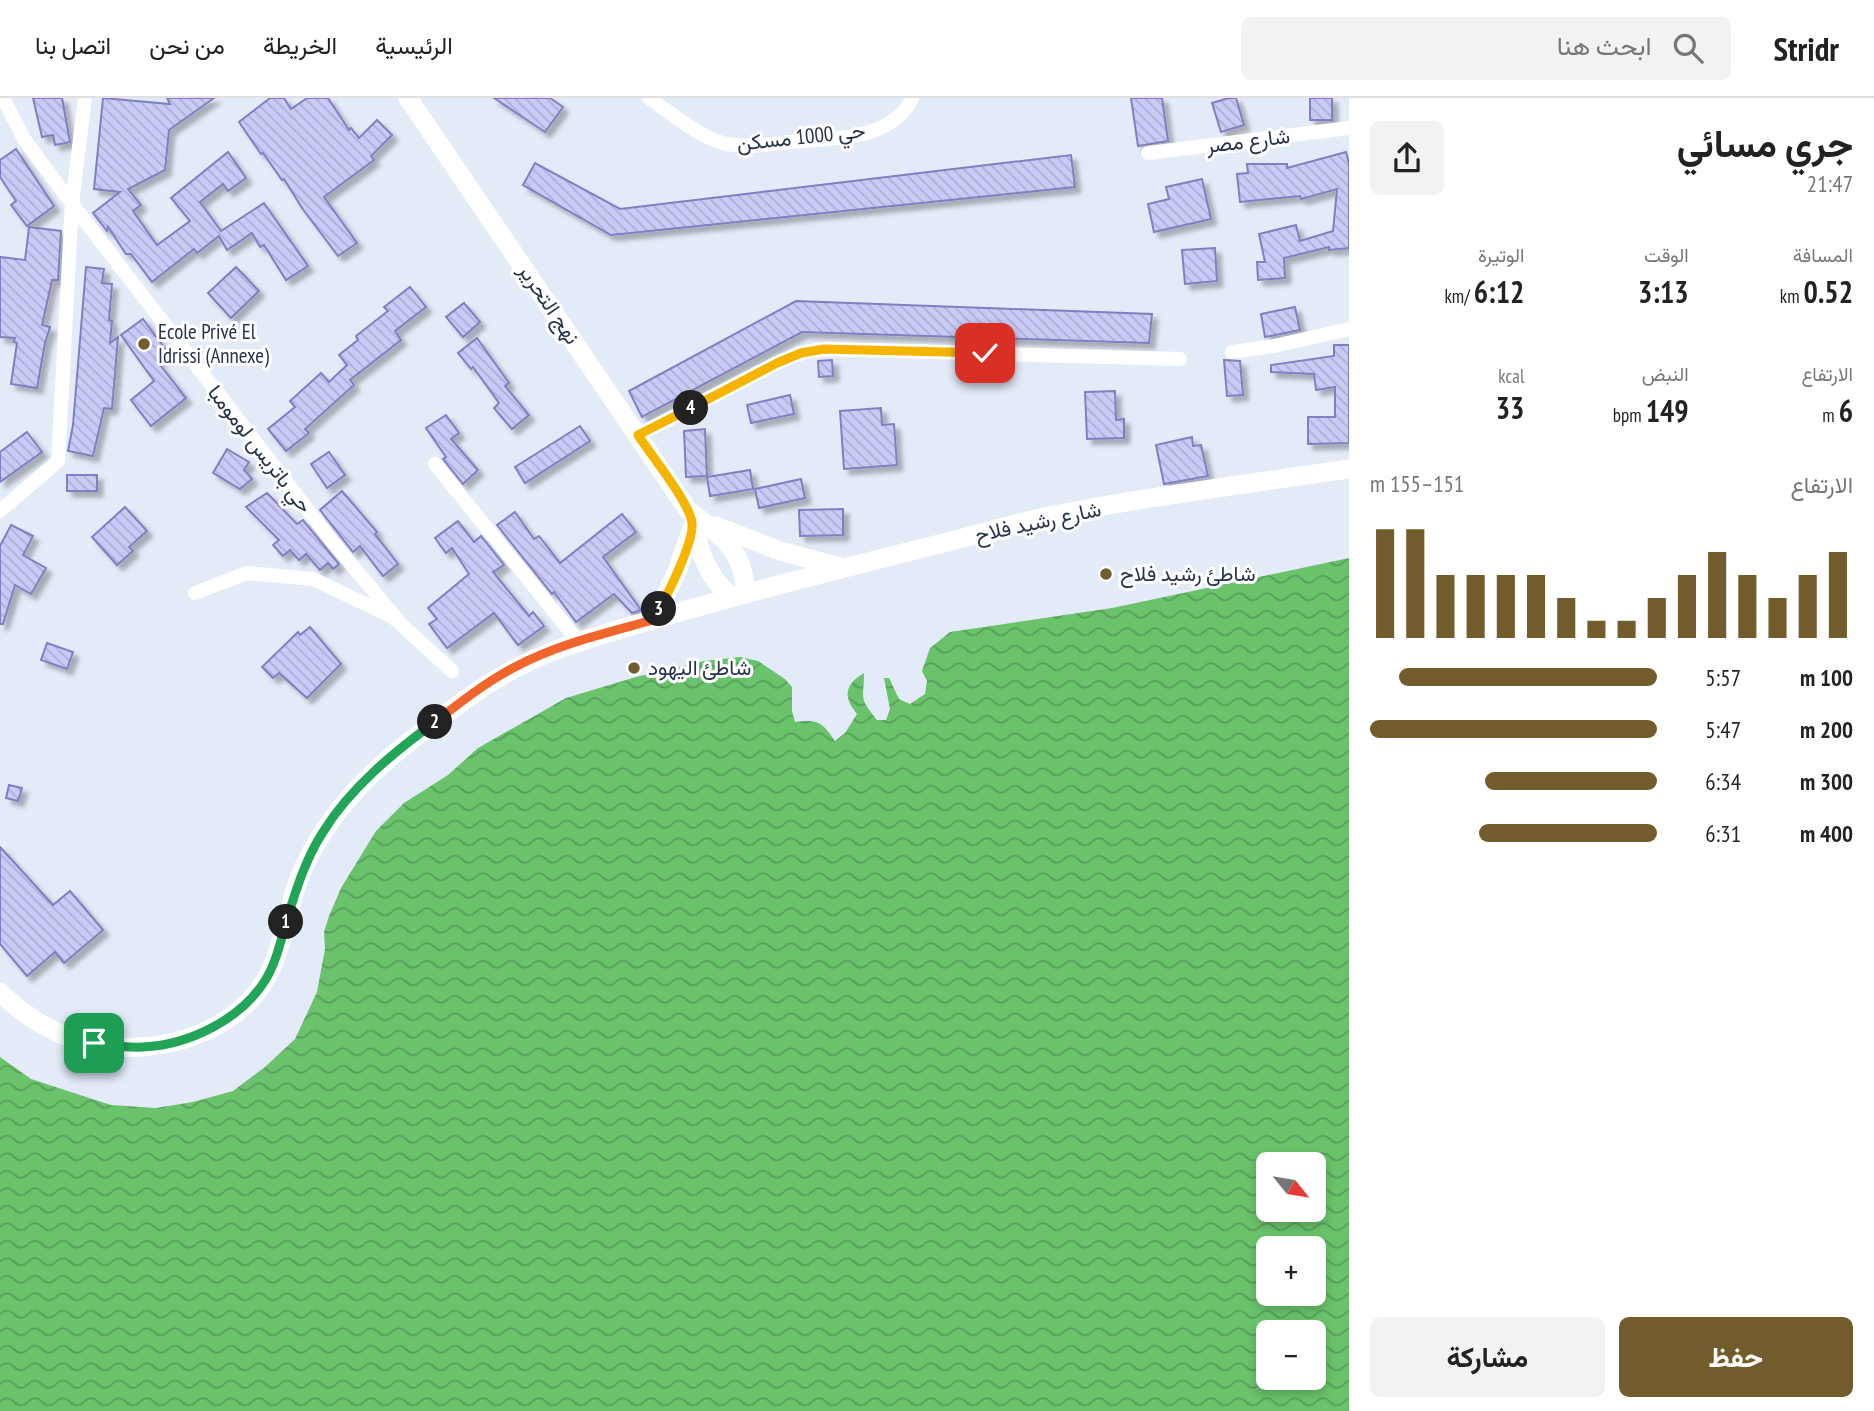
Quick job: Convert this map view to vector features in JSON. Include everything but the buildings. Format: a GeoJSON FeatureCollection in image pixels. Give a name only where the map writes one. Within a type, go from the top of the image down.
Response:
{"type":"FeatureCollection","features":[{"type":"Feature","properties":{"kind":"street","name":"حي باتريس لومومبا"},"geometry":{"type":"LineString","coordinates":[[3,98],[24,139],[72,204],[247,433],[401,624]]}},
{"type":"Feature","properties":{"kind":"street"},"geometry":{"type":"LineString","coordinates":[[0,511],[58,461],[72,204],[85,98]]}},
{"type":"Feature","properties":{"kind":"street","name":"نهج التحرير"},"geometry":{"type":"LineString","coordinates":[[408,98],[693,517],[734,551],[744,571],[738,595],[712,578],[706,567],[693,517]]}},
{"type":"Feature","properties":{"kind":"street","name":"حي 1000 مسكن"},"geometry":{"type":"LineString","coordinates":[[649,98],[708,136],[725,144],[747,146],[855,136],[880,128],[899,117],[912,98]]}},
{"type":"Feature","properties":{"kind":"street","name":"شارع مصر"},"geometry":{"type":"LineString","coordinates":[[1148,153],[1349,128]]}},
{"type":"Feature","properties":{"kind":"street"},"geometry":{"type":"LineString","coordinates":[[1232,352],[1274,346],[1349,329]]}},
{"type":"Feature","properties":{"kind":"street"},"geometry":{"type":"LineString","coordinates":[[638,435],[777,363],[801,353],[824,349],[1180,359]]}},
{"type":"Feature","properties":{"kind":"street"},"geometry":{"type":"LineString","coordinates":[[435,464],[578,641]]}},
{"type":"Feature","properties":{"kind":"street","name":"شارع رشيد فلاح"},"geometry":{"type":"LineString","coordinates":[[0,992],[37,1022],[65,1035],[94,1043],[143,1047],[164,1044],[201,1033],[238,1012],[254,997],[268,976],[297,885],[312,852],[324,830],[353,793],[412,739],[487,684],[532,659],[578,641],[738,595],[1043,518],[1349,469]]}},
{"type":"Feature","properties":{"kind":"street"},"geometry":{"type":"LineString","coordinates":[[653,620],[676,574],[693,517],[780,551],[844,568]]}},
{"type":"Feature","properties":{"kind":"street","name":"حي باتريس لومومبا"},"geometry":{"type":"LineString","coordinates":[[195,593],[247,573],[313,579],[393,617],[452,671]]}},
{"type":"Feature","properties":{"kind":"water"},"geometry":{"type":"Polygon","coordinates":[[[1349,558],[1349,1411],[0,1411],[0,1057],[31,1079],[111,1105],[156,1108],[193,1102],[233,1091],[265,1067],[295,1039],[317,992],[325,949],[324,932],[329,916],[341,888],[376,831],[404,803],[448,775],[478,748],[566,698],[636,677],[704,661],[740,657],[758,661],[785,679],[792,687],[795,722],[819,723],[835,741],[845,733],[857,714],[848,697],[852,682],[864,673],[865,702],[877,720],[886,720],[890,709],[884,678],[889,678],[899,699],[910,704],[925,694],[927,681],[922,671],[930,648],[950,632],[1112,608],[1349,558]]]}},
{"type":"Feature","properties":{"kind":"place","name":"Ecole Privé El Idrissi (Annexe)"},"geometry":{"type":"Point","coordinates":[144,344]}},
{"type":"Feature","properties":{"kind":"place","name":"شاطئ رشيد فلاح"},"geometry":{"type":"Point","coordinates":[1106,574]}},
{"type":"Feature","properties":{"kind":"place","name":"شاطئ اليهود"},"geometry":{"type":"Point","coordinates":[634,668]}},
{"type":"Feature","properties":{"kind":"route"},"geometry":{"type":"LineString","coordinates":[[94,1043],[143,1047],[164,1044],[201,1033],[238,1012],[254,997],[268,976],[297,885],[324,830],[353,793],[382,765],[473,693],[516,666],[578,641],[653,620],[676,574],[692,525],[688,510],[638,435],[801,353],[824,349],[985,353]]}}]}
